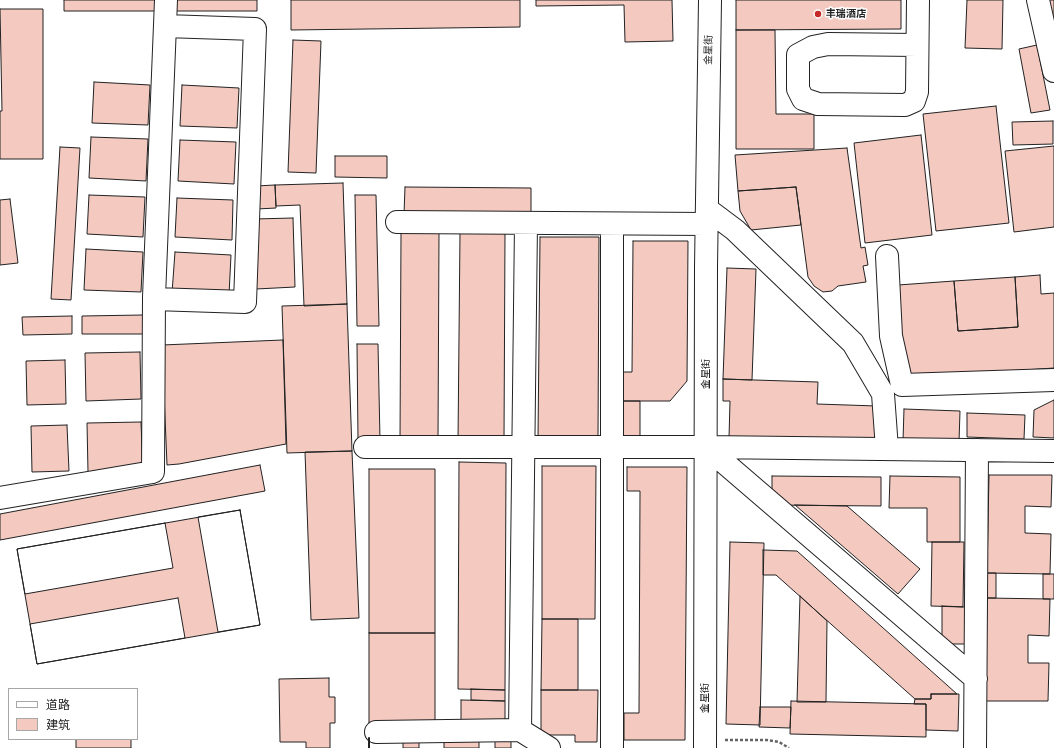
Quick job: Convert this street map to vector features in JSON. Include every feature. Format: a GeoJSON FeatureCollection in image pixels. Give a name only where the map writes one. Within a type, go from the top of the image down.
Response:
{"type":"FeatureCollection","features":[{"type":"Feature","properties":{"kind":"street"},"geometry":{"type":"LineString","coordinates":[[0,498],[72,484],[153,472],[154,299],[166,0]]}},
{"type":"Feature","properties":{"kind":"street","name":"金星街"},"geometry":{"type":"LineString","coordinates":[[705,744],[707,217],[710,0]]}},
{"type":"Feature","properties":{"kind":"street"},"geometry":{"type":"LineString","coordinates":[[918,0],[918,45],[917,92],[914,101],[906,105],[818,104],[803,99],[798,89],[798,56],[813,47],[828,44],[918,45]]}},
{"type":"Feature","properties":{"kind":"street"},"geometry":{"type":"LineString","coordinates":[[1038,0],[1054,71]]}},
{"type":"Feature","properties":{"kind":"street"},"geometry":{"type":"LineString","coordinates":[[154,299],[245,302],[255,29],[165,26]]}},
{"type":"Feature","properties":{"kind":"street"},"geometry":{"type":"LineString","coordinates":[[397,222],[612,224],[707,217],[735,230],[853,343],[883,394],[887,449]]}},
{"type":"Feature","properties":{"kind":"street"},"geometry":{"type":"LineString","coordinates":[[520,730],[526,223]]}},
{"type":"Feature","properties":{"kind":"street"},"geometry":{"type":"LineString","coordinates":[[612,224],[612,748]]}},
{"type":"Feature","properties":{"kind":"street"},"geometry":{"type":"LineString","coordinates":[[887,256],[891,336],[902,385],[1054,380]]}},
{"type":"Feature","properties":{"kind":"street"},"geometry":{"type":"LineString","coordinates":[[365,447],[706,447],[1054,451]]}},
{"type":"Feature","properties":{"kind":"street"},"geometry":{"type":"LineString","coordinates":[[706,447],[976,678]]}},
{"type":"Feature","properties":{"kind":"street"},"geometry":{"type":"LineString","coordinates":[[975,748],[977,450]]}},
{"type":"Feature","properties":{"kind":"street"},"geometry":{"type":"LineString","coordinates":[[376,732],[520,730],[548,748]]}},
{"type":"Feature","properties":{"kind":"path"},"geometry":{"type":"LineString","coordinates":[[705,744],[767,740],[779,742],[789,748]]}},
{"type":"Feature","properties":{"kind":"building"},"geometry":{"type":"Polygon","coordinates":[[[64,0],[257,0],[257,11],[64,11],[64,0]]]}},
{"type":"Feature","properties":{"kind":"building"},"geometry":{"type":"Polygon","coordinates":[[[291,0],[520,0],[520,27],[291,30],[291,0]]]}},
{"type":"Feature","properties":{"kind":"building"},"geometry":{"type":"Polygon","coordinates":[[[536,0],[672,0],[673,41],[625,42],[624,5],[536,6],[536,0]]]}},
{"type":"Feature","properties":{"kind":"building","name":"丰瑞酒店"},"geometry":{"type":"Polygon","coordinates":[[[736,0],[901,0],[901,29],[736,30],[736,0]]]}},
{"type":"Feature","properties":{"kind":"building"},"geometry":{"type":"Polygon","coordinates":[[[967,0],[1003,0],[1002,49],[965,48],[967,0]]]}},
{"type":"Feature","properties":{"kind":"building"},"geometry":{"type":"Polygon","coordinates":[[[1046,0],[1054,0],[1054,29],[1046,0]]]}},
{"type":"Feature","properties":{"kind":"building"},"geometry":{"type":"Polygon","coordinates":[[[0,9],[43,9],[43,159],[0,159],[0,111],[2,111],[0,9]]]}},
{"type":"Feature","properties":{"kind":"building"},"geometry":{"type":"Polygon","coordinates":[[[736,30],[775,30],[776,114],[814,114],[814,149],[736,149],[736,30]]]}},
{"type":"Feature","properties":{"kind":"building"},"geometry":{"type":"Polygon","coordinates":[[[293,40],[321,41],[316,173],[288,172],[293,40]]]}},
{"type":"Feature","properties":{"kind":"building"},"geometry":{"type":"Polygon","coordinates":[[[1037,45],[1050,110],[1031,113],[1019,49],[1037,45]]]}},
{"type":"Feature","properties":{"kind":"building"},"geometry":{"type":"Polygon","coordinates":[[[94,82],[150,85],[148,125],[92,123],[94,82]]]}},
{"type":"Feature","properties":{"kind":"building"},"geometry":{"type":"Polygon","coordinates":[[[182,85],[239,88],[237,128],[180,126],[182,85]]]}},
{"type":"Feature","properties":{"kind":"building"},"geometry":{"type":"Polygon","coordinates":[[[996,106],[1009,223],[936,231],[923,114],[996,106]]]}},
{"type":"Feature","properties":{"kind":"building"},"geometry":{"type":"Polygon","coordinates":[[[1053,121],[1053,144],[1013,145],[1012,122],[1053,121]]]}},
{"type":"Feature","properties":{"kind":"building"},"geometry":{"type":"Polygon","coordinates":[[[921,135],[932,235],[865,243],[854,143],[921,135]]]}},
{"type":"Feature","properties":{"kind":"building"},"geometry":{"type":"Polygon","coordinates":[[[91,137],[148,139],[146,181],[89,178],[91,137]]]}},
{"type":"Feature","properties":{"kind":"building"},"geometry":{"type":"Polygon","coordinates":[[[180,140],[236,142],[234,184],[178,181],[180,140]]]}},
{"type":"Feature","properties":{"kind":"building"},"geometry":{"type":"Polygon","coordinates":[[[1054,146],[1054,227],[1014,232],[1005,151],[1054,146]]]}},
{"type":"Feature","properties":{"kind":"building"},"geometry":{"type":"Polygon","coordinates":[[[60,147],[80,148],[71,300],[51,299],[60,147]]]}},
{"type":"Feature","properties":{"kind":"building"},"geometry":{"type":"Polygon","coordinates":[[[847,148],[861,248],[865,247],[868,265],[863,266],[866,282],[838,286],[832,291],[823,292],[814,286],[808,277],[796,187],[738,191],[735,155],[847,148]]]}},
{"type":"Feature","properties":{"kind":"building"},"geometry":{"type":"Polygon","coordinates":[[[335,156],[387,156],[387,178],[335,177],[335,156]]]}},
{"type":"Feature","properties":{"kind":"building"},"geometry":{"type":"Polygon","coordinates":[[[343,183],[347,304],[304,306],[300,205],[276,206],[275,185],[343,183]]]}},
{"type":"Feature","properties":{"kind":"building"},"geometry":{"type":"Polygon","coordinates":[[[275,185],[276,208],[257,209],[256,186],[275,185]]]}},
{"type":"Feature","properties":{"kind":"building"},"geometry":{"type":"Polygon","coordinates":[[[405,187],[531,188],[531,214],[404,214],[405,187]]]}},
{"type":"Feature","properties":{"kind":"building"},"geometry":{"type":"Polygon","coordinates":[[[796,187],[801,225],[751,230],[740,211],[738,191],[796,187]]]}},
{"type":"Feature","properties":{"kind":"building"},"geometry":{"type":"Polygon","coordinates":[[[89,195],[145,197],[143,237],[87,234],[89,195]]]}},
{"type":"Feature","properties":{"kind":"building"},"geometry":{"type":"Polygon","coordinates":[[[355,195],[376,195],[379,326],[357,326],[355,195]]]}},
{"type":"Feature","properties":{"kind":"building"},"geometry":{"type":"Polygon","coordinates":[[[177,198],[233,200],[232,240],[175,237],[177,198]]]}},
{"type":"Feature","properties":{"kind":"building"},"geometry":{"type":"Polygon","coordinates":[[[10,199],[18,263],[0,265],[0,200],[10,199]]]}},
{"type":"Feature","properties":{"kind":"building"},"geometry":{"type":"Polygon","coordinates":[[[293,218],[295,287],[256,289],[254,219],[293,218]]]}},
{"type":"Feature","properties":{"kind":"building"},"geometry":{"type":"Polygon","coordinates":[[[460,232],[505,233],[504,441],[458,441],[460,232]]]}},
{"type":"Feature","properties":{"kind":"building"},"geometry":{"type":"Polygon","coordinates":[[[401,233],[439,233],[438,442],[400,441],[401,233]]]}},
{"type":"Feature","properties":{"kind":"building"},"geometry":{"type":"Polygon","coordinates":[[[540,237],[599,237],[598,438],[538,438],[540,237]]]}},
{"type":"Feature","properties":{"kind":"building"},"geometry":{"type":"Polygon","coordinates":[[[633,241],[688,241],[687,381],[670,401],[618,401],[618,372],[632,372],[633,241]]]}},
{"type":"Feature","properties":{"kind":"building"},"geometry":{"type":"Polygon","coordinates":[[[86,249],[143,252],[141,292],[84,290],[86,249]]]}},
{"type":"Feature","properties":{"kind":"building"},"geometry":{"type":"Polygon","coordinates":[[[175,252],[231,255],[229,295],[172,293],[175,252]]]}},
{"type":"Feature","properties":{"kind":"building"},"geometry":{"type":"Polygon","coordinates":[[[727,268],[756,269],[752,380],[723,379],[727,268]]]}},
{"type":"Feature","properties":{"kind":"building"},"geometry":{"type":"Polygon","coordinates":[[[1040,275],[1041,294],[1054,293],[1054,368],[905,378],[898,285],[954,281],[958,331],[1018,327],[1015,277],[1040,275]]]}},
{"type":"Feature","properties":{"kind":"building"},"geometry":{"type":"Polygon","coordinates":[[[1015,277],[1018,327],[958,331],[954,281],[1015,277]]]}},
{"type":"Feature","properties":{"kind":"building"},"geometry":{"type":"Polygon","coordinates":[[[347,304],[352,451],[287,453],[282,306],[347,304]]]}},
{"type":"Feature","properties":{"kind":"building"},"geometry":{"type":"Polygon","coordinates":[[[143,315],[144,334],[82,334],[82,316],[143,315]]]}},
{"type":"Feature","properties":{"kind":"building"},"geometry":{"type":"Polygon","coordinates":[[[72,316],[72,334],[23,335],[22,317],[72,316]]]}},
{"type":"Feature","properties":{"kind":"building"},"geometry":{"type":"Polygon","coordinates":[[[283,340],[286,444],[167,465],[162,345],[283,340]]]}},
{"type":"Feature","properties":{"kind":"building"},"geometry":{"type":"Polygon","coordinates":[[[357,344],[378,344],[380,440],[358,440],[357,344]]]}},
{"type":"Feature","properties":{"kind":"building"},"geometry":{"type":"Polygon","coordinates":[[[140,352],[141,399],[86,401],[85,353],[140,352]]]}},
{"type":"Feature","properties":{"kind":"building"},"geometry":{"type":"Polygon","coordinates":[[[65,360],[66,404],[27,405],[26,361],[65,360]]]}},
{"type":"Feature","properties":{"kind":"building"},"geometry":{"type":"Polygon","coordinates":[[[723,379],[818,382],[817,404],[877,406],[876,443],[729,438],[730,401],[723,401],[723,379]]]}},
{"type":"Feature","properties":{"kind":"building"},"geometry":{"type":"Polygon","coordinates":[[[1054,400],[1054,438],[1033,437],[1034,410],[1054,400]]]}},
{"type":"Feature","properties":{"kind":"building"},"geometry":{"type":"Polygon","coordinates":[[[618,401],[640,401],[640,437],[618,437],[618,401]]]}},
{"type":"Feature","properties":{"kind":"building"},"geometry":{"type":"Polygon","coordinates":[[[904,409],[960,411],[959,442],[903,441],[904,409]]]}},
{"type":"Feature","properties":{"kind":"building"},"geometry":{"type":"Polygon","coordinates":[[[967,413],[1025,415],[1024,439],[967,437],[967,413]]]}},
{"type":"Feature","properties":{"kind":"building"},"geometry":{"type":"Polygon","coordinates":[[[141,422],[143,470],[88,472],[87,423],[141,422]]]}},
{"type":"Feature","properties":{"kind":"building"},"geometry":{"type":"Polygon","coordinates":[[[67,425],[69,471],[32,472],[31,426],[67,425]]]}},
{"type":"Feature","properties":{"kind":"building"},"geometry":{"type":"Polygon","coordinates":[[[352,451],[359,618],[311,620],[305,452],[352,451]]]}},
{"type":"Feature","properties":{"kind":"building"},"geometry":{"type":"Polygon","coordinates":[[[459,462],[506,463],[505,690],[458,689],[459,462]]]}},
{"type":"Feature","properties":{"kind":"building"},"geometry":{"type":"Polygon","coordinates":[[[260,465],[265,491],[0,540],[0,514],[260,465]]]}},
{"type":"Feature","properties":{"kind":"building"},"geometry":{"type":"Polygon","coordinates":[[[542,466],[596,466],[595,619],[542,619],[542,466]]]}},
{"type":"Feature","properties":{"kind":"building"},"geometry":{"type":"Polygon","coordinates":[[[627,467],[687,467],[685,740],[624,740],[624,713],[639,713],[640,491],[627,491],[627,467]]]}},
{"type":"Feature","properties":{"kind":"building"},"geometry":{"type":"Polygon","coordinates":[[[369,469],[435,469],[435,633],[369,633],[369,469]]]}},
{"type":"Feature","properties":{"kind":"building"},"geometry":{"type":"Polygon","coordinates":[[[989,475],[1052,475],[1051,507],[1025,506],[1025,533],[1051,534],[1050,574],[987,573],[989,475]]]}},
{"type":"Feature","properties":{"kind":"building"},"geometry":{"type":"Polygon","coordinates":[[[772,476],[881,477],[881,506],[772,505],[772,476]]]}},
{"type":"Feature","properties":{"kind":"building"},"geometry":{"type":"Polygon","coordinates":[[[890,476],[960,477],[960,542],[927,542],[927,508],[889,508],[890,476]]]}},
{"type":"Feature","properties":{"kind":"building"},"geometry":{"type":"Polygon","coordinates":[[[795,505],[847,506],[920,569],[898,594],[795,505]]]}},
{"type":"Feature","properties":{"kind":"building"},"geometry":{"type":"Polygon","coordinates":[[[240,510],[260,625],[218,632],[198,517],[240,510]]]}},
{"type":"Feature","properties":{"kind":"building"},"geometry":{"type":"Polygon","coordinates":[[[240,510],[260,625],[37,664],[17,549],[240,510]]]}},
{"type":"Feature","properties":{"kind":"building"},"geometry":{"type":"Polygon","coordinates":[[[165,523],[173,568],[25,594],[17,549],[165,523]]]}},
{"type":"Feature","properties":{"kind":"building"},"geometry":{"type":"Polygon","coordinates":[[[730,542],[764,543],[760,725],[726,724],[730,542]]]}},
{"type":"Feature","properties":{"kind":"building"},"geometry":{"type":"Polygon","coordinates":[[[932,542],[964,542],[963,607],[931,606],[932,542]]]}},
{"type":"Feature","properties":{"kind":"building"},"geometry":{"type":"Polygon","coordinates":[[[763,550],[797,551],[957,694],[931,694],[931,699],[915,699],[776,575],[763,575],[763,550]]]}},
{"type":"Feature","properties":{"kind":"building"},"geometry":{"type":"Polygon","coordinates":[[[987,573],[996,573],[996,598],[987,598],[987,573]]]}},
{"type":"Feature","properties":{"kind":"building"},"geometry":{"type":"Polygon","coordinates":[[[1043,574],[1054,574],[1054,599],[1043,599],[1043,574]]]}},
{"type":"Feature","properties":{"kind":"building"},"geometry":{"type":"Polygon","coordinates":[[[800,596],[827,621],[826,702],[797,702],[800,596]]]}},
{"type":"Feature","properties":{"kind":"building"},"geometry":{"type":"Polygon","coordinates":[[[178,598],[185,638],[37,664],[30,624],[178,598]]]}},
{"type":"Feature","properties":{"kind":"building"},"geometry":{"type":"Polygon","coordinates":[[[987,598],[1050,599],[1049,636],[1028,635],[1028,663],[1049,663],[1048,701],[985,701],[987,598]]]}},
{"type":"Feature","properties":{"kind":"building"},"geometry":{"type":"Polygon","coordinates":[[[942,606],[966,607],[965,644],[942,644],[942,606]]]}},
{"type":"Feature","properties":{"kind":"building"},"geometry":{"type":"Polygon","coordinates":[[[542,619],[578,619],[578,690],[541,690],[542,619]]]}},
{"type":"Feature","properties":{"kind":"building"},"geometry":{"type":"Polygon","coordinates":[[[369,633],[435,633],[435,723],[369,724],[369,633]]]}},
{"type":"Feature","properties":{"kind":"building"},"geometry":{"type":"Polygon","coordinates":[[[329,678],[329,697],[335,697],[335,723],[330,723],[330,748],[306,748],[306,742],[280,742],[279,679],[329,678]]]}},
{"type":"Feature","properties":{"kind":"building"},"geometry":{"type":"Polygon","coordinates":[[[471,689],[505,690],[505,701],[471,700],[471,689]]]}},
{"type":"Feature","properties":{"kind":"building"},"geometry":{"type":"Polygon","coordinates":[[[541,690],[598,690],[597,742],[575,742],[575,735],[541,735],[541,690]]]}},
{"type":"Feature","properties":{"kind":"building"},"geometry":{"type":"Polygon","coordinates":[[[931,694],[959,694],[958,731],[926,730],[926,704],[914,704],[915,699],[931,699],[931,694]]]}},
{"type":"Feature","properties":{"kind":"building"},"geometry":{"type":"Polygon","coordinates":[[[461,700],[505,701],[505,722],[461,722],[461,700]]]}},
{"type":"Feature","properties":{"kind":"building"},"geometry":{"type":"Polygon","coordinates":[[[791,701],[926,704],[926,737],[790,734],[791,701]]]}},
{"type":"Feature","properties":{"kind":"building"},"geometry":{"type":"Polygon","coordinates":[[[760,707],[791,707],[790,728],[759,727],[760,707]]]}},
{"type":"Feature","properties":{"kind":"building"},"geometry":{"type":"Polygon","coordinates":[[[76,740],[131,740],[131,748],[76,748],[76,740]]]}},
{"type":"Feature","properties":{"kind":"building"},"geometry":{"type":"Polygon","coordinates":[[[403,740],[419,740],[419,748],[403,748],[403,740]]]}},
{"type":"Feature","properties":{"kind":"building"},"geometry":{"type":"Polygon","coordinates":[[[444,740],[479,741],[479,748],[444,748],[444,740]]]}},
{"type":"Feature","properties":{"kind":"building"},"geometry":{"type":"Polygon","coordinates":[[[495,741],[511,741],[511,748],[495,748],[495,741]]]}},
{"type":"Feature","properties":{"kind":"wall"},"geometry":{"type":"LineString","coordinates":[[369,738],[369,748]]}},
{"type":"Feature","properties":{"kind":"place","name":"丰瑞酒店"},"geometry":{"type":"Point","coordinates":[818,14]}}]}
